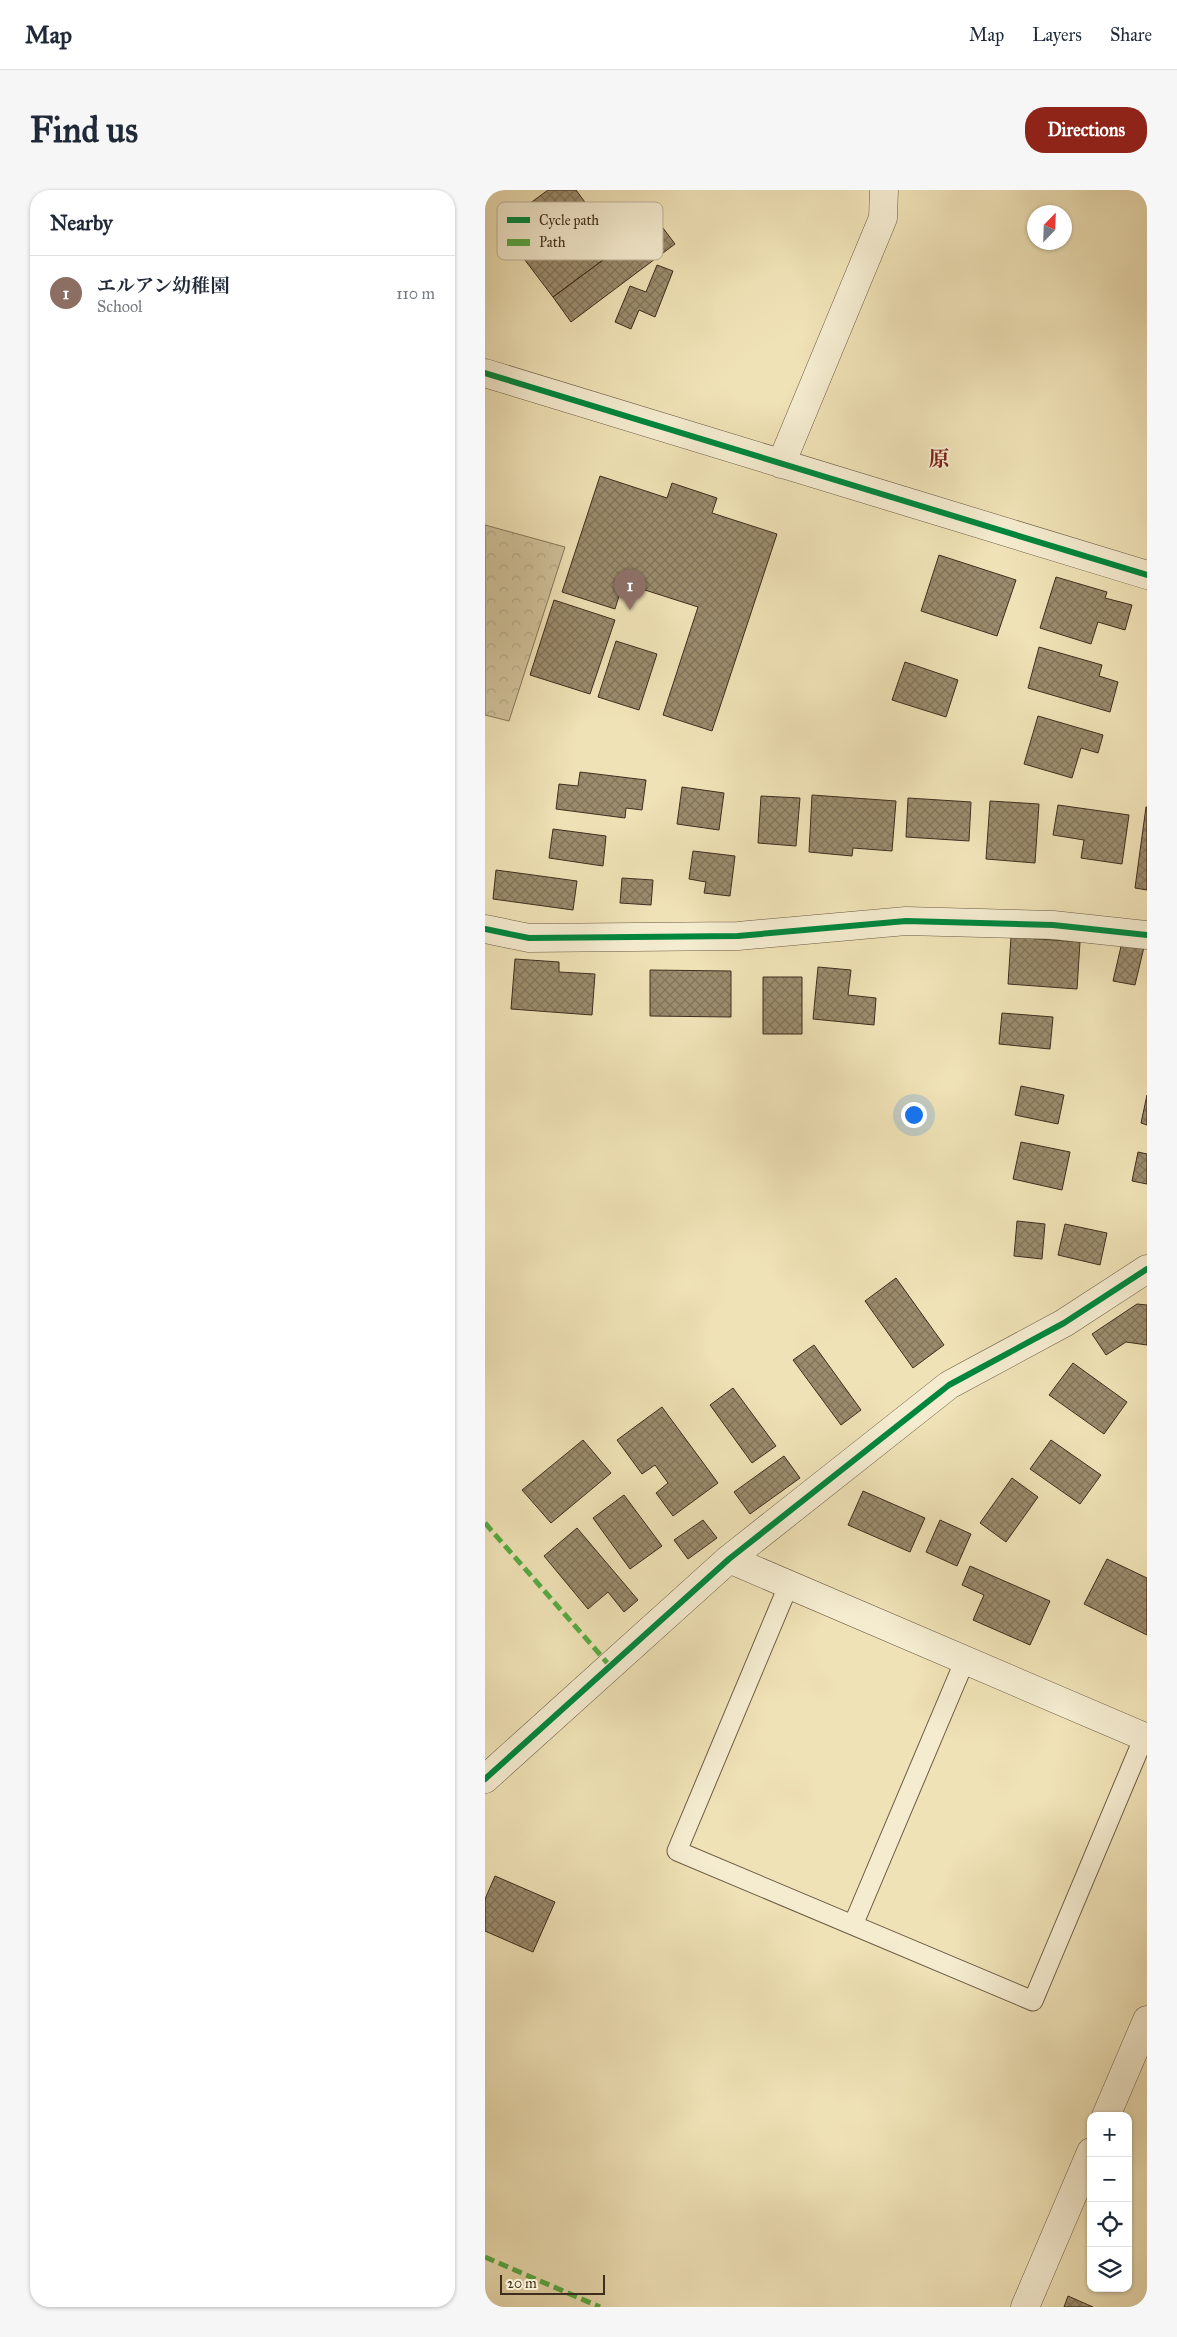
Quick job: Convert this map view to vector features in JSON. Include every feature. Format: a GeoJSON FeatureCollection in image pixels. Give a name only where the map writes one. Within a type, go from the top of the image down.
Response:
{"type":"FeatureCollection","features":[{"type":"Feature","properties":{"kind":"street"},"geometry":{"type":"LineString","coordinates":[[781,464],[883,218],[883,190]]}},
{"type":"Feature","properties":{"kind":"street"},"geometry":{"type":"LineString","coordinates":[[485,373],[1147,575]]}},
{"type":"Feature","properties":{"kind":"street"},"geometry":{"type":"LineString","coordinates":[[485,929],[529,938],[738,936],[906,921],[1053,925],[1147,935]]}},
{"type":"Feature","properties":{"kind":"street"},"geometry":{"type":"LineString","coordinates":[[485,1779],[729,1559],[949,1385],[1064,1322],[1147,1269]]}},
{"type":"Feature","properties":{"kind":"street"},"geometry":{"type":"LineString","coordinates":[[729,1559],[1145,1738]]}},
{"type":"Feature","properties":{"kind":"street"},"geometry":{"type":"LineString","coordinates":[[1108,2112],[1147,2020]]}},
{"type":"Feature","properties":{"kind":"street"},"geometry":{"type":"LineString","coordinates":[[1025,2307],[1089,2157]]}},
{"type":"Feature","properties":{"kind":"lane"},"geometry":{"type":"LineString","coordinates":[[789,1584],[677,1851],[1033,2001],[1145,1738]]}},
{"type":"Feature","properties":{"kind":"lane"},"geometry":{"type":"LineString","coordinates":[[853,1925],[965,1660]]}},
{"type":"Feature","properties":{"kind":"green space"},"geometry":{"type":"Polygon","coordinates":[[[485,525],[565,547],[509,721],[485,715],[485,525]]]}},
{"type":"Feature","properties":{"kind":"building"},"geometry":{"type":"Polygon","coordinates":[[[548,190],[576,190],[585,202],[532,202],[548,190]]]}},
{"type":"Feature","properties":{"kind":"building"},"geometry":{"type":"Polygon","coordinates":[[[663,228],[675,244],[663,253],[663,228]]]}},
{"type":"Feature","properties":{"kind":"building"},"geometry":{"type":"Polygon","coordinates":[[[525,260],[603,260],[553,297],[525,260]]]}},
{"type":"Feature","properties":{"kind":"building"},"geometry":{"type":"Polygon","coordinates":[[[603,260],[654,260],[571,322],[553,297],[603,260]]]}},
{"type":"Feature","properties":{"kind":"building"},"geometry":{"type":"Polygon","coordinates":[[[657,265],[673,271],[655,317],[639,310],[631,329],[615,322],[630,286],[646,292],[657,265]]]}},
{"type":"Feature","properties":{"kind":"building"},"geometry":{"type":"Polygon","coordinates":[[[600,476],[667,498],[672,483],[717,498],[712,513],[777,534],[712,731],[663,715],[698,607],[623,583],[615,609],[562,592],[600,476]]]}},
{"type":"Feature","properties":{"kind":"building"},"geometry":{"type":"Polygon","coordinates":[[[939,555],[1016,580],[997,636],[921,611],[939,555]]]}},
{"type":"Feature","properties":{"kind":"building"},"geometry":{"type":"Polygon","coordinates":[[[1056,577],[1107,592],[1105,598],[1132,605],[1125,630],[1098,622],[1091,644],[1040,628],[1056,577]]]}},
{"type":"Feature","properties":{"kind":"building"},"geometry":{"type":"Polygon","coordinates":[[[554,600],[615,620],[590,694],[530,675],[554,600]]]}},
{"type":"Feature","properties":{"kind":"building"},"geometry":{"type":"Polygon","coordinates":[[[616,641],[657,654],[639,710],[598,697],[616,641]]]}},
{"type":"Feature","properties":{"kind":"building"},"geometry":{"type":"Polygon","coordinates":[[[1039,647],[1102,665],[1099,676],[1118,682],[1110,712],[1028,688],[1039,647]]]}},
{"type":"Feature","properties":{"kind":"building"},"geometry":{"type":"Polygon","coordinates":[[[905,662],[958,680],[946,717],[892,700],[905,662]]]}},
{"type":"Feature","properties":{"kind":"building"},"geometry":{"type":"Polygon","coordinates":[[[1038,716],[1103,735],[1098,753],[1081,748],[1072,778],[1024,764],[1038,716]]]}},
{"type":"Feature","properties":{"kind":"building"},"geometry":{"type":"Polygon","coordinates":[[[580,772],[646,780],[642,810],[626,808],[625,818],[556,809],[559,784],[578,786],[580,772]]]}},
{"type":"Feature","properties":{"kind":"building"},"geometry":{"type":"Polygon","coordinates":[[[682,787],[724,793],[719,830],[677,824],[682,787]]]}},
{"type":"Feature","properties":{"kind":"building"},"geometry":{"type":"Polygon","coordinates":[[[812,795],[896,801],[892,851],[853,848],[852,856],[809,852],[812,795]]]}},
{"type":"Feature","properties":{"kind":"building"},"geometry":{"type":"Polygon","coordinates":[[[761,796],[800,798],[796,846],[758,843],[761,796]]]}},
{"type":"Feature","properties":{"kind":"building"},"geometry":{"type":"Polygon","coordinates":[[[908,798],[971,802],[969,841],[906,837],[908,798]]]}},
{"type":"Feature","properties":{"kind":"building"},"geometry":{"type":"Polygon","coordinates":[[[990,801],[1039,804],[1035,863],[986,859],[990,801]]]}},
{"type":"Feature","properties":{"kind":"building"},"geometry":{"type":"Polygon","coordinates":[[[1058,805],[1129,815],[1122,864],[1081,858],[1084,840],[1053,835],[1058,805]]]}},
{"type":"Feature","properties":{"kind":"building"},"geometry":{"type":"Polygon","coordinates":[[[1147,807],[1147,890],[1135,888],[1147,807]]]}},
{"type":"Feature","properties":{"kind":"building"},"geometry":{"type":"Polygon","coordinates":[[[553,829],[606,836],[603,866],[549,858],[553,829]]]}},
{"type":"Feature","properties":{"kind":"building"},"geometry":{"type":"Polygon","coordinates":[[[693,851],[735,856],[730,896],[704,893],[706,882],[689,879],[693,851]]]}},
{"type":"Feature","properties":{"kind":"building"},"geometry":{"type":"Polygon","coordinates":[[[496,870],[577,881],[573,910],[493,899],[496,870]]]}},
{"type":"Feature","properties":{"kind":"building"},"geometry":{"type":"Polygon","coordinates":[[[622,878],[653,880],[651,905],[620,903],[622,878]]]}},
{"type":"Feature","properties":{"kind":"building"},"geometry":{"type":"Polygon","coordinates":[[[1011,937],[1080,942],[1077,989],[1008,984],[1011,937]]]}},
{"type":"Feature","properties":{"kind":"building"},"geometry":{"type":"Polygon","coordinates":[[[1122,942],[1144,947],[1135,985],[1113,981],[1122,942]]]}},
{"type":"Feature","properties":{"kind":"building"},"geometry":{"type":"Polygon","coordinates":[[[515,959],[559,962],[559,972],[595,974],[592,1015],[511,1009],[515,959]]]}},
{"type":"Feature","properties":{"kind":"building"},"geometry":{"type":"Polygon","coordinates":[[[818,967],[851,970],[848,995],[876,998],[874,1025],[813,1019],[818,967]]]}},
{"type":"Feature","properties":{"kind":"building"},"geometry":{"type":"Polygon","coordinates":[[[650,970],[731,971],[731,1017],[650,1016],[650,970]]]}},
{"type":"Feature","properties":{"kind":"building"},"geometry":{"type":"Polygon","coordinates":[[[763,977],[802,977],[802,1034],[763,1034],[763,977]]]}},
{"type":"Feature","properties":{"kind":"building"},"geometry":{"type":"Polygon","coordinates":[[[1002,1013],[1053,1017],[1050,1049],[999,1044],[1002,1013]]]}},
{"type":"Feature","properties":{"kind":"building"},"geometry":{"type":"Polygon","coordinates":[[[1021,1086],[1064,1095],[1058,1124],[1015,1115],[1021,1086]]]}},
{"type":"Feature","properties":{"kind":"building"},"geometry":{"type":"Polygon","coordinates":[[[1147,1095],[1147,1125],[1141,1123],[1147,1095]]]}},
{"type":"Feature","properties":{"kind":"building"},"geometry":{"type":"Polygon","coordinates":[[[1021,1142],[1070,1152],[1062,1190],[1013,1179],[1021,1142]]]}},
{"type":"Feature","properties":{"kind":"building"},"geometry":{"type":"Polygon","coordinates":[[[1138,1152],[1147,1154],[1147,1184],[1132,1181],[1138,1152]]]}},
{"type":"Feature","properties":{"kind":"building"},"geometry":{"type":"Polygon","coordinates":[[[1017,1221],[1045,1224],[1042,1259],[1014,1256],[1017,1221]]]}},
{"type":"Feature","properties":{"kind":"building"},"geometry":{"type":"Polygon","coordinates":[[[1065,1224],[1107,1233],[1100,1265],[1058,1255],[1065,1224]]]}},
{"type":"Feature","properties":{"kind":"building"},"geometry":{"type":"Polygon","coordinates":[[[896,1278],[944,1345],[913,1368],[865,1301],[896,1278]]]}},
{"type":"Feature","properties":{"kind":"building"},"geometry":{"type":"Polygon","coordinates":[[[1137,1304],[1147,1305],[1147,1345],[1126,1342],[1106,1355],[1092,1334],[1137,1304]]]}},
{"type":"Feature","properties":{"kind":"building"},"geometry":{"type":"Polygon","coordinates":[[[814,1345],[861,1410],[841,1425],[793,1360],[814,1345]]]}},
{"type":"Feature","properties":{"kind":"building"},"geometry":{"type":"Polygon","coordinates":[[[1073,1363],[1127,1402],[1104,1434],[1049,1395],[1073,1363]]]}},
{"type":"Feature","properties":{"kind":"building"},"geometry":{"type":"Polygon","coordinates":[[[733,1388],[776,1446],[752,1463],[710,1405],[733,1388]]]}},
{"type":"Feature","properties":{"kind":"building"},"geometry":{"type":"Polygon","coordinates":[[[662,1407],[718,1483],[673,1516],[656,1493],[668,1483],[655,1465],[642,1474],[617,1440],[662,1407]]]}},
{"type":"Feature","properties":{"kind":"building"},"geometry":{"type":"Polygon","coordinates":[[[583,1440],[611,1473],[551,1523],[522,1490],[583,1440]]]}},
{"type":"Feature","properties":{"kind":"building"},"geometry":{"type":"Polygon","coordinates":[[[1051,1440],[1101,1475],[1080,1504],[1030,1469],[1051,1440]]]}},
{"type":"Feature","properties":{"kind":"building"},"geometry":{"type":"Polygon","coordinates":[[[784,1456],[800,1478],[750,1514],[734,1492],[784,1456]]]}},
{"type":"Feature","properties":{"kind":"building"},"geometry":{"type":"Polygon","coordinates":[[[1012,1478],[1038,1497],[1006,1542],[980,1523],[1012,1478]]]}},
{"type":"Feature","properties":{"kind":"building"},"geometry":{"type":"Polygon","coordinates":[[[863,1491],[925,1518],[910,1552],[848,1525],[863,1491]]]}},
{"type":"Feature","properties":{"kind":"building"},"geometry":{"type":"Polygon","coordinates":[[[624,1495],[662,1546],[630,1569],[593,1518],[624,1495]]]}},
{"type":"Feature","properties":{"kind":"building"},"geometry":{"type":"Polygon","coordinates":[[[703,1520],[717,1538],[688,1559],[674,1540],[703,1520]]]}},
{"type":"Feature","properties":{"kind":"building"},"geometry":{"type":"Polygon","coordinates":[[[940,1520],[971,1534],[957,1566],[926,1552],[940,1520]]]}},
{"type":"Feature","properties":{"kind":"building"},"geometry":{"type":"Polygon","coordinates":[[[577,1528],[638,1600],[624,1612],[608,1592],[588,1609],[544,1556],[577,1528]]]}},
{"type":"Feature","properties":{"kind":"building"},"geometry":{"type":"Polygon","coordinates":[[[1107,1559],[1147,1578],[1147,1635],[1084,1604],[1107,1559]]]}},
{"type":"Feature","properties":{"kind":"building"},"geometry":{"type":"Polygon","coordinates":[[[970,1566],[1050,1601],[1030,1645],[973,1620],[984,1595],[962,1585],[970,1566]]]}},
{"type":"Feature","properties":{"kind":"building"},"geometry":{"type":"Polygon","coordinates":[[[495,1876],[555,1902],[533,1952],[485,1931],[485,1899],[495,1876]]]}},
{"type":"Feature","properties":{"kind":"building"},"geometry":{"type":"Polygon","coordinates":[[[1068,2296],[1093,2307],[1064,2307],[1068,2296]]]}},
{"type":"Feature","properties":{"kind":"marked path"},"geometry":{"type":"LineString","coordinates":[[485,1523],[610,1666]]}},
{"type":"Feature","properties":{"kind":"marked path"},"geometry":{"type":"LineString","coordinates":[[485,2257],[600,2307]]}},
{"type":"Feature","properties":{"kind":"cycle path"},"geometry":{"type":"LineString","coordinates":[[485,373],[1147,575]]}},
{"type":"Feature","properties":{"kind":"cycle path"},"geometry":{"type":"LineString","coordinates":[[485,929],[529,938],[738,936],[906,921],[1053,925],[1147,935]]}},
{"type":"Feature","properties":{"kind":"cycle path"},"geometry":{"type":"LineString","coordinates":[[485,1779],[729,1559],[949,1385],[1064,1323],[1147,1269]]}},
{"type":"Feature","properties":{"kind":"place","name":"エルアン幼稚園"},"geometry":{"type":"Point","coordinates":[630,610]}},
{"type":"Feature","properties":{"kind":"district","name":"原"},"geometry":{"type":"Point","coordinates":[939,459]}}]}
